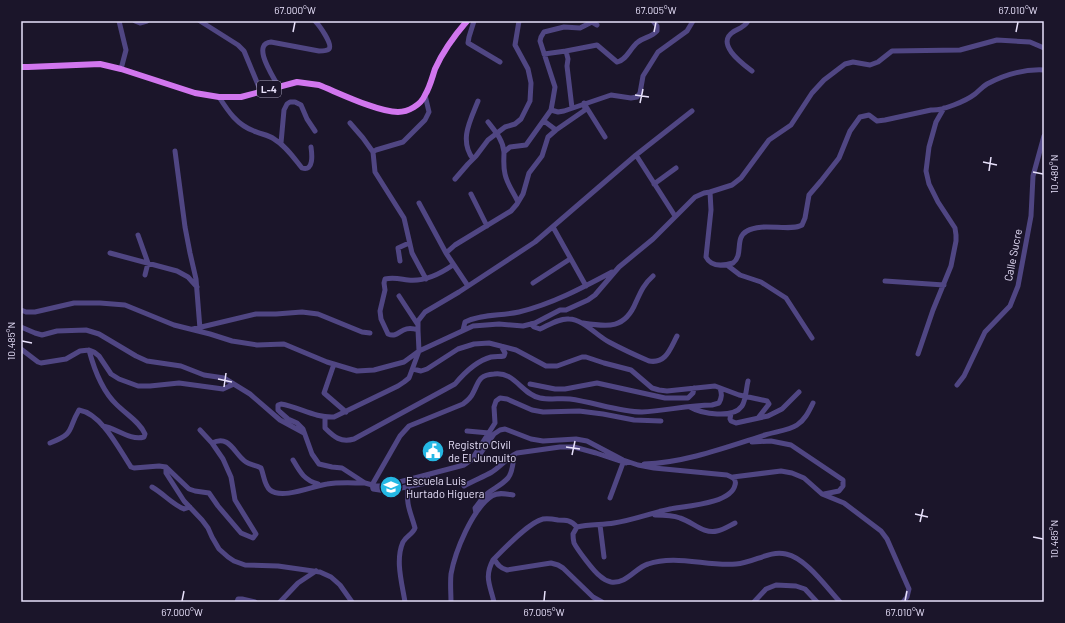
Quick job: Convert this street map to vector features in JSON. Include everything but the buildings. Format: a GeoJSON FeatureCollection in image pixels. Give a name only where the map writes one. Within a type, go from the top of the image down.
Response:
{"type":"FeatureCollection","features":[{"type":"Feature","properties":{"kind":"main road","name":"L-4"},"geometry":{"type":"LineString","coordinates":[[21,66],[28,68],[100,64],[121,69],[195,93],[219,97],[241,97],[297,82],[309,83],[319,85],[380,109],[398,112],[414,107],[421,102],[426,95],[436,68],[448,43],[467,21]]}},
{"type":"Feature","properties":{"kind":"street"},"geometry":{"type":"LineString","coordinates":[[119,21],[126,50],[121,69]]}},
{"type":"Feature","properties":{"kind":"street"},"geometry":{"type":"LineString","coordinates":[[135,21],[140,23],[147,21]]}},
{"type":"Feature","properties":{"kind":"street"},"geometry":{"type":"LineString","coordinates":[[200,21],[238,45],[244,51],[261,92]]}},
{"type":"Feature","properties":{"kind":"street"},"geometry":{"type":"LineString","coordinates":[[278,86],[264,57],[262,46],[266,42],[271,42],[319,51],[327,50],[330,45],[316,21]]}},
{"type":"Feature","properties":{"kind":"street"},"geometry":{"type":"LineString","coordinates":[[474,21],[468,43],[500,62]]}},
{"type":"Feature","properties":{"kind":"street"},"geometry":{"type":"LineString","coordinates":[[455,179],[488,140],[505,127],[516,124],[521,119],[530,101],[531,83],[528,69],[515,45],[519,21]]}},
{"type":"Feature","properties":{"kind":"street"},"geometry":{"type":"LineString","coordinates":[[544,54],[597,45],[617,62],[622,61],[638,42],[657,31],[657,26],[653,21]]}},
{"type":"Feature","properties":{"kind":"street"},"geometry":{"type":"LineString","coordinates":[[550,110],[558,112],[611,94],[631,98],[637,97],[640,93],[643,76],[658,52],[687,31],[693,21]]}},
{"type":"Feature","properties":{"kind":"street"},"geometry":{"type":"LineString","coordinates":[[748,21],[746,24],[731,33],[727,41],[728,48],[734,56],[752,71]]}},
{"type":"Feature","properties":{"kind":"street"},"geometry":{"type":"LineString","coordinates":[[504,152],[510,147],[526,145],[544,121],[554,100],[555,87],[540,41],[544,32],[564,27],[580,28],[592,22],[597,25]]}},
{"type":"Feature","properties":{"kind":"street"},"geometry":{"type":"LineString","coordinates":[[200,329],[232,341],[257,344],[284,344],[334,364],[357,371],[374,370],[404,362],[419,351],[473,326],[485,324],[523,326],[535,323],[560,310],[566,310],[588,300],[595,295],[616,270],[653,239],[695,197],[732,185],[741,178],[769,140],[791,125],[812,93],[844,64],[853,62],[870,65],[878,62],[892,51],[960,50],[997,40],[1030,42],[1044,48]]}},
{"type":"Feature","properties":{"kind":"street"},"geometry":{"type":"LineString","coordinates":[[566,51],[572,108]]}},
{"type":"Feature","properties":{"kind":"street"},"geometry":{"type":"LineString","coordinates":[[710,192],[711,210],[706,257],[708,261],[714,264],[727,265],[738,259],[740,254],[740,239],[747,230],[762,226],[795,227],[802,225],[805,218],[809,195],[839,158],[850,131],[860,117],[869,115],[877,121],[944,108],[964,101],[990,83],[1021,72],[1044,70]]}},
{"type":"Feature","properties":{"kind":"street"},"geometry":{"type":"LineString","coordinates":[[373,152],[402,142],[425,120],[429,112],[426,95]]}},
{"type":"Feature","properties":{"kind":"street"},"geometry":{"type":"LineString","coordinates":[[219,97],[234,119],[253,131],[274,138],[302,168],[306,170],[311,164],[311,147]]}},
{"type":"Feature","properties":{"kind":"street"},"geometry":{"type":"LineString","coordinates":[[473,159],[469,153],[465,139],[468,124],[478,101]]}},
{"type":"Feature","properties":{"kind":"street"},"geometry":{"type":"LineString","coordinates":[[280,143],[284,110],[290,102],[295,102],[301,105],[307,119],[315,131]]}},
{"type":"Feature","properties":{"kind":"street"},"geometry":{"type":"LineString","coordinates":[[446,253],[455,245],[511,211],[523,194],[529,173],[542,156],[548,137],[585,110],[584,103]]}},
{"type":"Feature","properties":{"kind":"street"},"geometry":{"type":"LineString","coordinates":[[584,103],[605,136]]}},
{"type":"Feature","properties":{"kind":"street"},"geometry":{"type":"LineString","coordinates":[[918,354],[933,310],[951,266],[956,235],[955,228],[938,202],[929,184],[926,171],[929,147],[936,122],[944,108]]}},
{"type":"Feature","properties":{"kind":"street"},"geometry":{"type":"LineString","coordinates":[[365,483],[342,468],[319,464],[312,454],[302,429],[297,423],[288,419],[278,410],[278,405],[287,405],[325,418],[334,417],[398,386],[409,378],[413,369],[419,351],[418,321],[425,312],[535,242],[636,154],[692,111]]}},
{"type":"Feature","properties":{"kind":"street"},"geometry":{"type":"LineString","coordinates":[[544,121],[556,130]]}},
{"type":"Feature","properties":{"kind":"street"},"geometry":{"type":"LineString","coordinates":[[488,122],[497,133],[504,152],[503,168],[518,202]]}},
{"type":"Feature","properties":{"kind":"street"},"geometry":{"type":"LineString","coordinates":[[350,124],[373,152],[375,172],[404,218],[412,253],[426,279]]}},
{"type":"Feature","properties":{"kind":"street","name":"Calle Sucre"},"geometry":{"type":"LineString","coordinates":[[957,385],[964,376],[985,332],[1010,306],[1018,286],[1031,216],[1033,176],[1044,136]]}},
{"type":"Feature","properties":{"kind":"street"},"geometry":{"type":"LineString","coordinates":[[176,151],[185,227],[197,287],[200,329]]}},
{"type":"Feature","properties":{"kind":"street"},"geometry":{"type":"LineString","coordinates":[[636,154],[675,216]]}},
{"type":"Feature","properties":{"kind":"street"},"geometry":{"type":"LineString","coordinates":[[654,184],[676,168]]}},
{"type":"Feature","properties":{"kind":"street"},"geometry":{"type":"LineString","coordinates":[[471,194],[487,226]]}},
{"type":"Feature","properties":{"kind":"street"},"geometry":{"type":"LineString","coordinates":[[420,203],[446,253],[468,286]]}},
{"type":"Feature","properties":{"kind":"street"},"geometry":{"type":"LineString","coordinates":[[553,227],[586,286]]}},
{"type":"Feature","properties":{"kind":"street"},"geometry":{"type":"LineString","coordinates":[[138,236],[148,263],[145,275]]}},
{"type":"Feature","properties":{"kind":"street"},"geometry":{"type":"LineString","coordinates":[[400,261],[398,248],[409,244]]}},
{"type":"Feature","properties":{"kind":"street"},"geometry":{"type":"LineString","coordinates":[[110,253],[182,273],[197,287]]}},
{"type":"Feature","properties":{"kind":"street"},"geometry":{"type":"LineString","coordinates":[[533,283],[570,259]]}},
{"type":"Feature","properties":{"kind":"street"},"geometry":{"type":"LineString","coordinates":[[418,327],[406,328],[392,336],[388,334],[381,319],[380,311],[385,290],[385,279],[426,279],[453,265]]}},
{"type":"Feature","properties":{"kind":"street"},"geometry":{"type":"LineString","coordinates":[[727,265],[740,275],[760,282],[786,298],[812,338]]}},
{"type":"Feature","properties":{"kind":"street"},"geometry":{"type":"LineString","coordinates":[[463,330],[465,322],[470,320],[490,315],[518,312],[554,300],[586,286],[616,270]]}},
{"type":"Feature","properties":{"kind":"street"},"geometry":{"type":"LineString","coordinates":[[530,324],[540,329],[564,319],[601,326],[614,326],[622,322],[628,316],[636,304],[644,285],[653,276]]}},
{"type":"Feature","properties":{"kind":"street"},"geometry":{"type":"LineString","coordinates":[[885,281],[944,284]]}},
{"type":"Feature","properties":{"kind":"street"},"geometry":{"type":"LineString","coordinates":[[399,296],[418,327]]}},
{"type":"Feature","properties":{"kind":"street"},"geometry":{"type":"LineString","coordinates":[[21,310],[26,312],[35,312],[74,303],[114,303],[125,305],[174,325],[192,330],[256,314],[302,312],[318,314],[362,332],[370,333]]}},
{"type":"Feature","properties":{"kind":"street"},"geometry":{"type":"LineString","coordinates":[[582,323],[598,336],[648,361],[654,362],[667,356],[677,336]]}},
{"type":"Feature","properties":{"kind":"street"},"geometry":{"type":"LineString","coordinates":[[21,326],[42,335],[57,331],[86,330],[99,334],[147,361],[181,366],[204,375],[224,378],[250,394],[280,420],[304,433]]}},
{"type":"Feature","properties":{"kind":"street"},"geometry":{"type":"LineString","coordinates":[[413,369],[421,371],[427,369],[458,349],[474,344],[489,343],[516,350],[546,366],[557,366],[586,357],[604,364],[631,370],[652,388],[667,392],[711,386],[767,401],[769,404],[758,418]]}},
{"type":"Feature","properties":{"kind":"street"},"geometry":{"type":"LineString","coordinates":[[325,418],[326,428],[335,438],[341,440],[354,439],[455,384],[466,371],[481,360],[494,356],[504,356],[505,353],[501,346]]}},
{"type":"Feature","properties":{"kind":"street"},"geometry":{"type":"LineString","coordinates":[[21,349],[41,363],[66,359],[80,351],[89,350],[99,356],[111,374],[119,380],[138,386],[179,383],[223,389],[234,384]]}},
{"type":"Feature","properties":{"kind":"street"},"geometry":{"type":"LineString","coordinates":[[89,350],[101,383],[116,404],[143,428],[145,434],[144,437],[141,438],[133,437],[103,426]]}},
{"type":"Feature","properties":{"kind":"street"},"geometry":{"type":"LineString","coordinates":[[334,364],[324,393],[346,412]]}},
{"type":"Feature","properties":{"kind":"street"},"geometry":{"type":"LineString","coordinates":[[372,485],[400,436],[409,426],[463,404],[469,399],[476,384],[481,378],[491,374],[502,373],[512,378],[534,397],[544,399],[569,399],[640,412],[712,405],[718,403],[722,393],[720,388]]}},
{"type":"Feature","properties":{"kind":"street"},"geometry":{"type":"LineString","coordinates":[[690,407],[704,413],[723,414],[739,410],[743,405],[748,381]]}},
{"type":"Feature","properties":{"kind":"street"},"geometry":{"type":"LineString","coordinates":[[530,384],[565,389],[597,384],[665,398],[688,398],[693,393],[694,388]]}},
{"type":"Feature","properties":{"kind":"street"},"geometry":{"type":"LineString","coordinates":[[731,413],[730,419],[736,423],[768,416],[782,409],[799,392]]}},
{"type":"Feature","properties":{"kind":"street"},"geometry":{"type":"LineString","coordinates":[[472,461],[495,423],[494,407],[496,401],[500,398],[507,399],[532,410],[543,412],[579,411],[631,420],[661,421]]}},
{"type":"Feature","properties":{"kind":"street"},"geometry":{"type":"LineString","coordinates":[[464,486],[492,472],[514,454],[560,447],[574,447],[623,463],[662,464],[745,442],[797,426],[805,418],[813,403]]}},
{"type":"Feature","properties":{"kind":"street"},"geometry":{"type":"LineString","coordinates":[[50,443],[63,438],[70,432],[79,410],[84,411],[94,417],[103,426],[131,467],[166,467],[189,488],[195,491],[208,493],[241,533],[253,538],[256,534],[235,500],[230,477],[223,459],[212,443],[200,430]]}},
{"type":"Feature","properties":{"kind":"street"},"geometry":{"type":"LineString","coordinates":[[631,420],[647,411]]}},
{"type":"Feature","properties":{"kind":"street"},"geometry":{"type":"LineString","coordinates":[[212,443],[219,440],[226,441],[245,462],[261,468],[266,485],[274,492],[288,494],[321,485],[339,483],[365,483],[384,486],[464,465],[472,461],[480,454],[494,434],[505,429],[531,439],[542,441],[576,439],[587,441],[623,460],[654,468],[727,475],[733,477],[781,471],[792,473],[804,478],[822,494],[844,503],[881,531],[887,539],[909,589],[907,597],[903,602]]}},
{"type":"Feature","properties":{"kind":"street"},"geometry":{"type":"LineString","coordinates":[[466,431],[489,433]]}},
{"type":"Feature","properties":{"kind":"street"},"geometry":{"type":"LineString","coordinates":[[745,442],[771,441],[791,445],[843,480],[843,486],[839,491],[822,494]]}},
{"type":"Feature","properties":{"kind":"street"},"geometry":{"type":"LineString","coordinates":[[476,513],[476,508],[486,494],[502,484],[508,478],[512,467],[514,454]]}},
{"type":"Feature","properties":{"kind":"street"},"geometry":{"type":"LineString","coordinates":[[293,460],[306,479],[321,485]]}},
{"type":"Feature","properties":{"kind":"street"},"geometry":{"type":"LineString","coordinates":[[610,498],[623,463]]}},
{"type":"Feature","properties":{"kind":"street"},"geometry":{"type":"LineString","coordinates":[[166,467],[166,474],[184,501],[208,528],[220,549],[234,561],[245,564],[278,566],[316,571],[331,577],[340,585],[352,602]]}},
{"type":"Feature","properties":{"kind":"street"},"geometry":{"type":"LineString","coordinates":[[372,485],[373,489],[386,491],[426,483],[428,480],[427,475]]}},
{"type":"Feature","properties":{"kind":"street"},"geometry":{"type":"LineString","coordinates":[[577,527],[600,525],[700,505],[732,493],[736,482],[733,477]]}},
{"type":"Feature","properties":{"kind":"street"},"geometry":{"type":"LineString","coordinates":[[405,602],[400,555],[404,541],[415,528],[407,500],[408,486]]}},
{"type":"Feature","properties":{"kind":"street"},"geometry":{"type":"LineString","coordinates":[[152,487],[178,507],[184,509],[190,507]]}},
{"type":"Feature","properties":{"kind":"street"},"geometry":{"type":"LineString","coordinates":[[451,602],[451,575],[461,539],[476,513],[492,496],[501,493],[513,494]]}},
{"type":"Feature","properties":{"kind":"street"},"geometry":{"type":"LineString","coordinates":[[650,515],[681,518],[702,530],[708,531],[717,531],[734,524]]}},
{"type":"Feature","properties":{"kind":"street"},"geometry":{"type":"LineString","coordinates":[[494,602],[487,575],[489,567],[494,559],[529,527],[541,520],[569,521],[573,522],[577,527]]}},
{"type":"Feature","properties":{"kind":"street"},"geometry":{"type":"LineString","coordinates":[[600,525],[604,557]]}},
{"type":"Feature","properties":{"kind":"street"},"geometry":{"type":"LineString","coordinates":[[577,527],[573,534],[575,544],[600,576],[607,581],[620,582],[647,564],[658,562],[675,561],[736,564],[748,562],[774,552],[793,556],[803,562],[838,600],[843,602]]}},
{"type":"Feature","properties":{"kind":"street"},"geometry":{"type":"LineString","coordinates":[[494,559],[502,569],[507,570],[551,563],[558,564],[593,596],[602,602]]}},
{"type":"Feature","properties":{"kind":"street"},"geometry":{"type":"LineString","coordinates":[[280,602],[298,583],[316,571]]}},
{"type":"Feature","properties":{"kind":"street"},"geometry":{"type":"LineString","coordinates":[[754,602],[766,589],[776,585],[796,586],[805,589],[818,602]]}},
{"type":"Feature","properties":{"kind":"street"},"geometry":{"type":"LineString","coordinates":[[236,602],[242,599],[255,602]]}},
{"type":"Feature","properties":{"kind":"place","name":"Registro Civil de El Junquito"},"geometry":{"type":"Point","coordinates":[433,451]}},
{"type":"Feature","properties":{"kind":"place","name":"Escuela Luis Hurtado Higuera"},"geometry":{"type":"Point","coordinates":[391,487]}}]}
